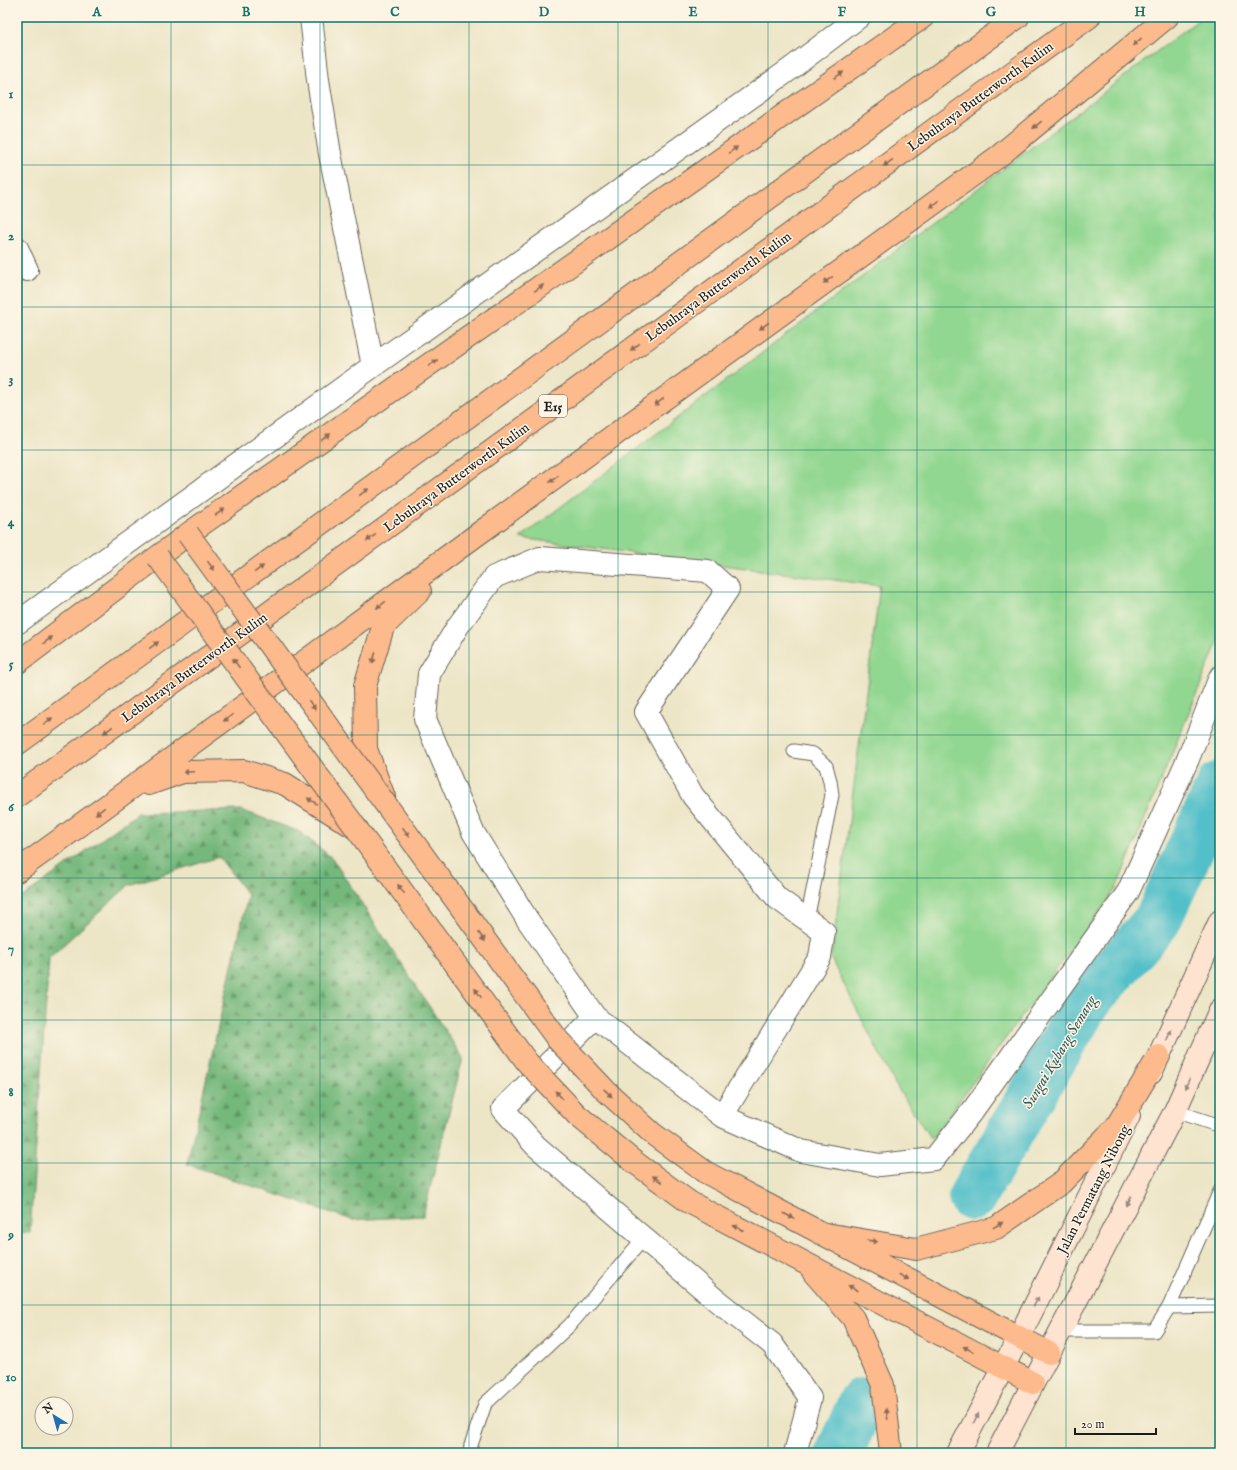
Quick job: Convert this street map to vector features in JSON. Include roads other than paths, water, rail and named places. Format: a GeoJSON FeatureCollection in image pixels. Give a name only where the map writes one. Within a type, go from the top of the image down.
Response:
{"type":"FeatureCollection","features":[{"type":"Feature","properties":{"kind":"highway"},"geometry":{"type":"LineString","coordinates":[[17,663],[188,534],[923,17]]}},
{"type":"Feature","properties":{"kind":"highway"},"geometry":{"type":"LineString","coordinates":[[17,744],[1018,17]]}},
{"type":"Feature","properties":{"kind":"highway","name":"Lebuhraya Butterworth Kulim"},"geometry":{"type":"LineString","coordinates":[[17,796],[1089,17]]}},
{"type":"Feature","properties":{"kind":"highway"},"geometry":{"type":"LineString","coordinates":[[17,871],[999,156],[1167,17]]}},
{"type":"Feature","properties":{"kind":"highway"},"geometry":{"type":"LineString","coordinates":[[188,534],[558,1040],[606,1091],[653,1134],[705,1172],[1049,1353]]}},
{"type":"Feature","properties":{"kind":"highway"},"geometry":{"type":"LineString","coordinates":[[388,807],[366,749],[365,686],[383,627],[478,534]]}},
{"type":"Feature","properties":{"kind":"highway"},"geometry":{"type":"LineString","coordinates":[[158,557],[528,1062],[577,1114],[632,1160],[689,1202],[1033,1383]]}},
{"type":"Feature","properties":{"kind":"highway"},"geometry":{"type":"LineString","coordinates":[[124,793],[183,772],[244,771],[285,784],[357,829]]}},
{"type":"Feature","properties":{"kind":"highway"},"geometry":{"type":"LineString","coordinates":[[820,1233],[916,1249],[996,1228],[1061,1183],[1116,1127],[1159,1056]]}},
{"type":"Feature","properties":{"kind":"highway"},"geometry":{"type":"LineString","coordinates":[[804,1262],[853,1318],[883,1385],[891,1453]]}},
{"type":"Feature","properties":{"kind":"main road","name":"Jalan Permatang Nibong"},"geometry":{"type":"LineString","coordinates":[[958,1453],[1019,1337],[1159,1056],[1220,921]]}},
{"type":"Feature","properties":{"kind":"main road"},"geometry":{"type":"LineString","coordinates":[[997,1453],[1175,1112],[1220,1010]]}},
{"type":"Feature","properties":{"kind":"street"},"geometry":{"type":"LineString","coordinates":[[311,17],[318,80],[330,154],[373,366]]}},
{"type":"Feature","properties":{"kind":"street"},"geometry":{"type":"LineString","coordinates":[[17,623],[373,366],[783,74],[859,17]]}},
{"type":"Feature","properties":{"kind":"street"},"geometry":{"type":"LineString","coordinates":[[17,248],[27,270]]}},
{"type":"Feature","properties":{"kind":"street"},"geometry":{"type":"LineString","coordinates":[[722,1116],[820,957],[824,932],[777,898],[693,796],[646,712],[728,589],[708,571],[540,558],[494,577],[458,626],[429,674],[426,719],[473,832],[527,919],[595,1017],[722,1116],[801,1150],[880,1165],[934,1159],[973,1110],[1128,892],[1188,759],[1220,677]]}},
{"type":"Feature","properties":{"kind":"street"},"geometry":{"type":"LineString","coordinates":[[595,1017],[503,1109],[536,1146],[643,1239],[716,1300],[772,1344],[810,1398],[796,1453]]}},
{"type":"Feature","properties":{"kind":"lane"},"geometry":{"type":"LineString","coordinates":[[794,752],[813,754],[826,766],[832,795],[807,920]]}},
{"type":"Feature","properties":{"kind":"lane"},"geometry":{"type":"LineString","coordinates":[[1175,1112],[1220,1126]]}},
{"type":"Feature","properties":{"kind":"lane"},"geometry":{"type":"LineString","coordinates":[[1060,1331],[1154,1331],[1169,1307],[1220,1190]]}},
{"type":"Feature","properties":{"kind":"lane"},"geometry":{"type":"LineString","coordinates":[[470,1453],[471,1445],[485,1404],[570,1325],[643,1239]]}},
{"type":"Feature","properties":{"kind":"lane"},"geometry":{"type":"LineString","coordinates":[[1169,1307],[1220,1306]]}},
{"type":"Feature","properties":{"kind":"waterway","name":"Sungai Kubang Semang"},"geometry":{"type":"LineString","coordinates":[[972,1197],[1087,1001],[1157,921],[1220,785]]}},
{"type":"Feature","properties":{"kind":"waterway"},"geometry":{"type":"LineString","coordinates":[[839,1453],[862,1402]]}}]}
